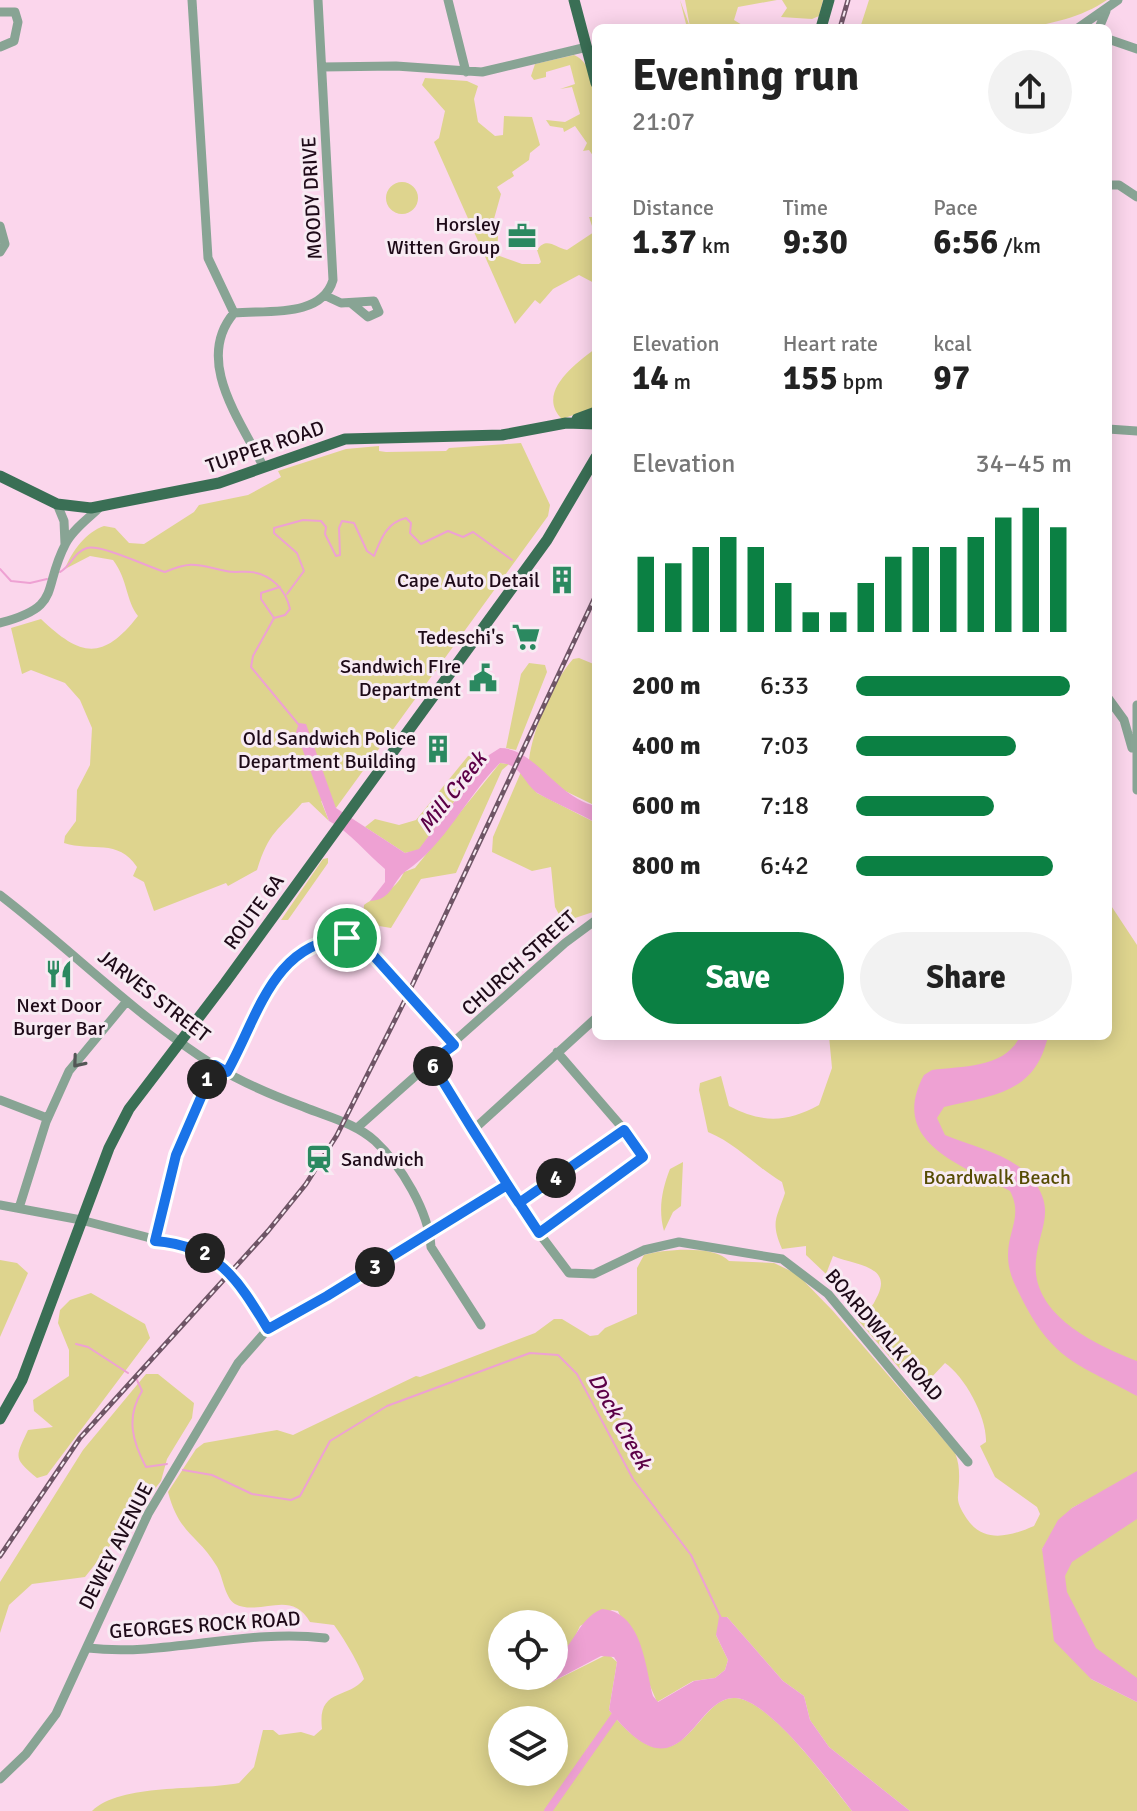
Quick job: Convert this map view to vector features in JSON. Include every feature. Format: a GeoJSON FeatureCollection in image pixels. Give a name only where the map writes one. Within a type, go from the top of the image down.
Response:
{"type":"FeatureCollection","features":[{"type":"Feature","properties":{"kind":"main road"},"geometry":{"type":"LineString","coordinates":[[574,0],[592,67]]}},
{"type":"Feature","properties":{"kind":"main road"},"geometry":{"type":"LineString","coordinates":[[822,24],[829,0]]}},
{"type":"Feature","properties":{"kind":"main road"},"geometry":{"type":"LineString","coordinates":[[566,423],[592,413]]}},
{"type":"Feature","properties":{"kind":"main road","name":"TUPPER ROAD"},"geometry":{"type":"LineString","coordinates":[[0,476],[57,504],[100,507],[200,488],[345,439],[502,435],[566,423],[592,424]]}},
{"type":"Feature","properties":{"kind":"main road","name":"ROUTE 6A"},"geometry":{"type":"LineString","coordinates":[[0,1419],[42,1331],[109,1148],[129,1109],[558,524],[592,464]]}},
{"type":"Feature","properties":{"kind":"street"},"geometry":{"type":"LineString","coordinates":[[192,0],[208,258],[234,313]]}},
{"type":"Feature","properties":{"kind":"street","name":"MOODY DRIVE"},"geometry":{"type":"LineString","coordinates":[[318,0],[335,263],[333,280],[326,296]]}},
{"type":"Feature","properties":{"kind":"street"},"geometry":{"type":"LineString","coordinates":[[448,0],[466,72]]}},
{"type":"Feature","properties":{"kind":"street"},"geometry":{"type":"LineString","coordinates":[[1084,24],[1114,2]]}},
{"type":"Feature","properties":{"kind":"street"},"geometry":{"type":"LineString","coordinates":[[1101,24],[1114,2]]}},
{"type":"Feature","properties":{"kind":"street"},"geometry":{"type":"LineString","coordinates":[[0,12],[15,12],[18,22],[14,41],[0,47]]}},
{"type":"Feature","properties":{"kind":"street"},"geometry":{"type":"LineString","coordinates":[[1112,40],[1137,49]]}},
{"type":"Feature","properties":{"kind":"street"},"geometry":{"type":"LineString","coordinates":[[322,67],[396,66],[490,71],[587,47]]}},
{"type":"Feature","properties":{"kind":"street"},"geometry":{"type":"LineString","coordinates":[[1112,185],[1119,185],[1137,197]]}},
{"type":"Feature","properties":{"kind":"street"},"geometry":{"type":"LineString","coordinates":[[0,226],[5,244],[0,252]]}},
{"type":"Feature","properties":{"kind":"street"},"geometry":{"type":"LineString","coordinates":[[234,313],[309,306],[326,296],[335,302],[351,303]]}},
{"type":"Feature","properties":{"kind":"street"},"geometry":{"type":"LineString","coordinates":[[234,313],[218,337],[217,363],[231,402],[263,466]]}},
{"type":"Feature","properties":{"kind":"street"},"geometry":{"type":"LineString","coordinates":[[1112,429],[1137,431]]}},
{"type":"Feature","properties":{"kind":"street"},"geometry":{"type":"LineString","coordinates":[[0,623],[34,611],[45,602],[65,544],[64,521],[57,504]]}},
{"type":"Feature","properties":{"kind":"street"},"geometry":{"type":"LineString","coordinates":[[65,544],[100,507]]}},
{"type":"Feature","properties":{"kind":"street"},"geometry":{"type":"LineString","coordinates":[[1112,704],[1124,720],[1136,756]]}},
{"type":"Feature","properties":{"kind":"street"},"geometry":{"type":"LineString","coordinates":[[1137,705],[1137,790]]}},
{"type":"Feature","properties":{"kind":"street","name":"JARVES STREET"},"geometry":{"type":"LineString","coordinates":[[0,895],[127,1001],[215,1065],[357,1128],[396,1167],[430,1232],[431,1247],[481,1325]]}},
{"type":"Feature","properties":{"kind":"street","name":"CHURCH STREET"},"geometry":{"type":"LineString","coordinates":[[357,1128],[454,1045],[556,951],[592,923]]}},
{"type":"Feature","properties":{"kind":"street"},"geometry":{"type":"LineString","coordinates":[[227,1072],[268,991],[293,957],[324,939],[347,938],[373,955],[454,1045]]}},
{"type":"Feature","properties":{"kind":"street"},"geometry":{"type":"LineString","coordinates":[[19,1208],[47,1118],[69,1071],[127,1001]]}},
{"type":"Feature","properties":{"kind":"street"},"geometry":{"type":"LineString","coordinates":[[473,1130],[592,1021]]}},
{"type":"Feature","properties":{"kind":"street"},"geometry":{"type":"LineString","coordinates":[[431,1062],[539,1233],[642,1161],[642,1152],[557,1052]]}},
{"type":"Feature","properties":{"kind":"street"},"geometry":{"type":"LineString","coordinates":[[155,1241],[176,1155],[215,1065]]}},
{"type":"Feature","properties":{"kind":"street"},"geometry":{"type":"LineString","coordinates":[[0,1100],[47,1118]]}},
{"type":"Feature","properties":{"kind":"street"},"geometry":{"type":"LineString","coordinates":[[519,1203],[624,1130]]}},
{"type":"Feature","properties":{"kind":"street","name":"DEWEY AVENUE"},"geometry":{"type":"LineString","coordinates":[[0,1779],[26,1754],[56,1714],[88,1648],[110,1589],[148,1514],[238,1363],[268,1329],[507,1185]]}},
{"type":"Feature","properties":{"kind":"street"},"geometry":{"type":"LineString","coordinates":[[0,1205],[81,1220],[204,1252],[243,1289],[268,1329]]}},
{"type":"Feature","properties":{"kind":"street","name":"BOARDWALK ROAD"},"geometry":{"type":"LineString","coordinates":[[539,1233],[572,1275],[594,1274],[644,1250],[679,1242],[782,1259],[828,1294],[968,1462]]}},
{"type":"Feature","properties":{"kind":"street","name":"GEORGES ROCK ROAD"},"geometry":{"type":"LineString","coordinates":[[88,1648],[159,1646],[277,1634],[325,1638]]}},
{"type":"Feature","properties":{"kind":"green space"},"geometry":{"type":"Polygon","coordinates":[[[685,0],[777,0],[738,7],[734,20],[740,24],[689,24],[685,0]]]}},
{"type":"Feature","properties":{"kind":"green space"},"geometry":{"type":"Polygon","coordinates":[[[782,0],[823,0],[819,16],[812,19],[781,17],[787,8],[782,0]]]}},
{"type":"Feature","properties":{"kind":"green space"},"geometry":{"type":"Polygon","coordinates":[[[869,0],[1107,0],[1081,14],[1047,24],[861,24],[869,0]]]}},
{"type":"Feature","properties":{"kind":"green space"},"geometry":{"type":"Polygon","coordinates":[[[574,55],[583,61],[592,82],[592,154],[589,150],[583,151],[587,143],[575,126],[564,132],[563,128],[550,126],[546,120],[565,122],[580,114],[572,87],[560,89],[575,84],[570,65],[546,72],[546,77],[534,80],[531,76],[535,64],[574,55]]]}},
{"type":"Feature","properties":{"kind":"green space"},"geometry":{"type":"Polygon","coordinates":[[[425,78],[467,81],[478,86],[474,99],[478,122],[495,136],[503,135],[504,116],[532,117],[540,145],[530,153],[529,160],[512,172],[514,176],[497,187],[501,194],[492,226],[498,236],[497,255],[522,264],[539,264],[537,250],[544,244],[567,250],[592,233],[592,282],[579,275],[553,289],[540,304],[535,300],[515,324],[434,142],[439,138],[445,111],[422,85],[425,78]]]}},
{"type":"Feature","properties":{"kind":"green space"},"geometry":{"type":"Polygon","coordinates":[[[402,182],[413,187],[418,198],[413,209],[402,214],[391,209],[386,198],[391,187],[402,182]]]}},
{"type":"Feature","properties":{"kind":"green space"},"geometry":{"type":"Polygon","coordinates":[[[592,351],[592,408],[562,419],[553,399],[556,389],[570,370],[592,351]]]}},
{"type":"Feature","properties":{"kind":"green space"},"geometry":{"type":"Polygon","coordinates":[[[521,443],[550,505],[548,516],[336,808],[321,801],[329,821],[309,802],[302,803],[270,839],[257,870],[228,886],[226,883],[154,911],[144,882],[133,876],[137,867],[130,858],[113,849],[64,843],[65,836],[76,821],[77,790],[90,765],[92,728],[80,700],[65,683],[31,670],[22,674],[11,628],[41,619],[68,641],[91,649],[113,641],[138,616],[113,560],[90,556],[65,569],[86,537],[104,526],[115,528],[129,543],[144,544],[194,512],[199,505],[248,495],[281,477],[278,471],[346,449],[379,446],[379,451],[386,452],[446,451],[449,448],[521,443]]]}},
{"type":"Feature","properties":{"kind":"green space"},"geometry":{"type":"Polygon","coordinates":[[[573,659],[592,663],[592,804],[561,789],[529,760],[551,693],[573,659]]]}},
{"type":"Feature","properties":{"kind":"green space"},"geometry":{"type":"Polygon","coordinates":[[[529,663],[545,665],[547,672],[516,750],[506,748],[521,674],[529,663]]]}},
{"type":"Feature","properties":{"kind":"green space"},"geometry":{"type":"Polygon","coordinates":[[[468,756],[478,757],[483,762],[419,850],[405,853],[365,827],[375,819],[399,825],[416,820],[468,756]]]}},
{"type":"Feature","properties":{"kind":"green space"},"geometry":{"type":"Polygon","coordinates":[[[500,763],[509,764],[502,770],[456,873],[421,879],[391,928],[367,924],[363,919],[364,905],[391,888],[404,872],[415,868],[500,763]]]}},
{"type":"Feature","properties":{"kind":"green space"},"geometry":{"type":"Polygon","coordinates":[[[521,772],[537,793],[592,821],[592,912],[563,922],[555,907],[551,867],[532,871],[492,852],[493,837],[521,772]]]}},
{"type":"Feature","properties":{"kind":"green space"},"geometry":{"type":"Polygon","coordinates":[[[328,858],[328,863],[288,920],[281,920],[323,859],[328,858]]]}},
{"type":"Feature","properties":{"kind":"green space","name":"Boardwalk Beach"},"geometry":{"type":"Polygon","coordinates":[[[1112,907],[1137,945],[1137,1685],[1101,1669],[1053,1574],[1091,1498],[1072,1508],[1042,1549],[1091,1679],[1137,1702],[1137,1811],[910,1811],[829,1747],[810,1720],[804,1696],[783,1681],[727,1617],[716,1635],[728,1660],[725,1670],[715,1678],[693,1681],[657,1702],[618,1611],[612,1610],[580,1626],[568,1649],[568,1610],[488,1610],[488,1690],[568,1690],[568,1674],[608,1654],[617,1662],[609,1710],[634,1736],[654,1747],[671,1746],[684,1738],[721,1701],[735,1698],[749,1702],[782,1727],[852,1811],[92,1811],[105,1802],[141,1792],[239,1783],[254,1767],[263,1730],[273,1730],[279,1735],[301,1732],[314,1736],[322,1729],[324,1706],[329,1700],[364,1679],[334,1625],[310,1622],[294,1607],[255,1608],[231,1601],[216,1565],[177,1517],[168,1492],[196,1449],[204,1443],[277,1430],[293,1435],[416,1376],[535,1333],[554,1319],[562,1319],[590,1336],[598,1335],[605,1328],[637,1314],[637,1268],[644,1255],[701,1250],[713,1252],[729,1261],[774,1263],[797,1274],[833,1311],[955,1453],[959,1469],[958,1502],[974,1527],[998,1536],[1034,1526],[1040,1514],[1037,1507],[995,1477],[980,1446],[986,1442],[983,1421],[973,1398],[953,1369],[945,1363],[928,1381],[900,1369],[857,1319],[858,1312],[853,1305],[866,1310],[878,1295],[881,1285],[875,1272],[833,1256],[826,1274],[806,1255],[806,1246],[782,1249],[776,1226],[785,1193],[782,1182],[708,1132],[700,1083],[721,1076],[729,1106],[752,1116],[785,1118],[819,1105],[832,1068],[829,1040],[1112,1040],[1112,907]]]}},
{"type":"Feature","properties":{"kind":"green space"},"geometry":{"type":"Polygon","coordinates":[[[683,1162],[681,1206],[673,1212],[664,1231],[661,1207],[665,1184],[670,1169],[683,1162]]]}},
{"type":"Feature","properties":{"kind":"green space"},"geometry":{"type":"Polygon","coordinates":[[[0,1260],[17,1263],[28,1273],[0,1337],[0,1260]]]}},
{"type":"Feature","properties":{"kind":"green space"},"geometry":{"type":"Polygon","coordinates":[[[91,1293],[145,1324],[150,1338],[47,1475],[37,1478],[20,1461],[19,1452],[28,1430],[53,1427],[34,1411],[33,1400],[69,1376],[69,1350],[58,1323],[60,1310],[70,1300],[91,1293]]]}},
{"type":"Feature","properties":{"kind":"green space"},"geometry":{"type":"Polygon","coordinates":[[[146,1374],[158,1374],[194,1403],[192,1418],[167,1459],[161,1481],[85,1577],[32,1584],[9,1605],[0,1633],[0,1582],[83,1450],[146,1374]]]}},
{"type":"Feature","properties":{"kind":"shaded area"},"geometry":{"type":"Polygon","coordinates":[[[299,723],[306,724],[336,808],[405,853],[419,849],[489,755],[500,748],[524,756],[569,794],[592,805],[592,821],[539,794],[513,767],[500,763],[433,848],[401,875],[388,894],[370,901],[385,882],[385,869],[329,821],[296,732],[299,723]]]}},
{"type":"Feature","properties":{"kind":"shaded area"},"geometry":{"type":"Polygon","coordinates":[[[1017,1040],[1047,1040],[1042,1055],[1023,1081],[995,1095],[944,1107],[937,1118],[945,1135],[1003,1157],[1032,1179],[1044,1200],[1045,1210],[1036,1260],[1037,1279],[1043,1297],[1055,1312],[1085,1337],[1137,1361],[1137,1396],[1071,1360],[1046,1337],[1023,1301],[1009,1268],[1015,1208],[1010,1191],[936,1149],[923,1135],[915,1118],[915,1098],[924,1075],[932,1070],[982,1064],[1005,1054],[1017,1040]]]}},
{"type":"Feature","properties":{"kind":"shaded area"},"geometry":{"type":"Polygon","coordinates":[[[1137,1471],[1137,1519],[1072,1562],[1065,1576],[1067,1592],[1096,1648],[1137,1678],[1137,1702],[1091,1679],[1054,1641],[1042,1549],[1058,1520],[1072,1508],[1137,1471]]]}},
{"type":"Feature","properties":{"kind":"shaded area"},"geometry":{"type":"Polygon","coordinates":[[[602,1609],[615,1612],[634,1630],[640,1642],[653,1696],[658,1702],[694,1681],[715,1678],[725,1670],[728,1660],[716,1635],[719,1617],[727,1617],[783,1681],[804,1696],[810,1720],[829,1747],[910,1811],[852,1811],[781,1727],[765,1712],[735,1698],[720,1702],[684,1738],[670,1747],[654,1748],[634,1736],[609,1710],[617,1662],[614,1657],[601,1656],[568,1673],[568,1646],[594,1613],[602,1609]]]}},
{"type":"Feature","properties":{"kind":"waterway"},"geometry":{"type":"LineString","coordinates":[[287,594],[304,571],[297,553],[274,533],[274,528],[303,520],[321,521],[336,556],[340,555],[339,528],[342,521],[354,523],[367,551],[374,556],[388,529],[406,518],[411,523],[410,533],[421,544],[448,531],[463,537],[473,532],[512,560]]}},
{"type":"Feature","properties":{"kind":"waterway","name":"Mill Creek"},"geometry":{"type":"LineString","coordinates":[[60,572],[79,553],[94,548],[165,572],[195,565],[265,576],[281,589],[290,609],[285,615],[274,618],[253,656],[251,667],[299,725]]}},
{"type":"Feature","properties":{"kind":"waterway","name":"Mill Creek"},"geometry":{"type":"LineString","coordinates":[[0,569],[11,581],[30,583],[47,579]]}},
{"type":"Feature","properties":{"kind":"waterway"},"geometry":{"type":"LineString","coordinates":[[274,618],[261,599],[261,593],[280,587]]}},
{"type":"Feature","properties":{"kind":"waterway","name":"Dock Creek"},"geometry":{"type":"LineString","coordinates":[[76,1344],[88,1347],[128,1373]]}},
{"type":"Feature","properties":{"kind":"waterway","name":"Dock Creek"},"geometry":{"type":"LineString","coordinates":[[183,1470],[212,1475],[252,1494],[291,1500],[300,1496],[330,1441],[387,1406],[530,1353],[558,1355],[577,1374],[633,1479],[691,1555],[721,1618]]}},
{"type":"Feature","properties":{"kind":"waterway","name":"Dock Creek"},"geometry":{"type":"LineString","coordinates":[[137,1380],[142,1391],[133,1420],[137,1448],[146,1467],[167,1464]]}},
{"type":"Feature","properties":{"kind":"waterway"},"geometry":{"type":"LineString","coordinates":[[548,1811],[614,1717]]}},
{"type":"Feature","properties":{"kind":"railway"},"geometry":{"type":"LineString","coordinates":[[841,24],[848,0]]}},
{"type":"Feature","properties":{"kind":"railway"},"geometry":{"type":"LineString","coordinates":[[0,1556],[80,1438],[268,1231],[306,1184],[337,1135],[408,994],[592,603]]}},
{"type":"Feature","properties":{"kind":"place","name":"Horsley Witten Group"},"geometry":{"type":"Point","coordinates":[522,236]}},
{"type":"Feature","properties":{"kind":"place","name":"Cape Auto Detail"},"geometry":{"type":"Point","coordinates":[562,580]}},
{"type":"Feature","properties":{"kind":"place","name":"Tedeschi's"},"geometry":{"type":"Point","coordinates":[526,637]}},
{"type":"Feature","properties":{"kind":"place","name":"Sandwich FIre Department"},"geometry":{"type":"Point","coordinates":[483,678]}},
{"type":"Feature","properties":{"kind":"place","name":"Old Sandwich Police Department Building"},"geometry":{"type":"Point","coordinates":[438,749]}},
{"type":"Feature","properties":{"kind":"place","name":"Next Door Burger Bar"},"geometry":{"type":"Point","coordinates":[59,974]}},
{"type":"Feature","properties":{"kind":"place","name":"Sandwich"},"geometry":{"type":"Point","coordinates":[319,1159]}},
{"type":"Feature","properties":{"kind":"route"},"geometry":{"type":"LineString","coordinates":[[347,938],[324,939],[293,957],[268,991],[227,1072],[215,1065],[176,1155],[155,1241],[204,1252],[243,1289],[268,1329],[507,1185],[519,1203],[624,1130],[643,1157],[638,1164],[539,1233],[519,1203],[507,1185],[481,1144],[431,1062],[454,1045],[373,955],[347,938]]}}]}
